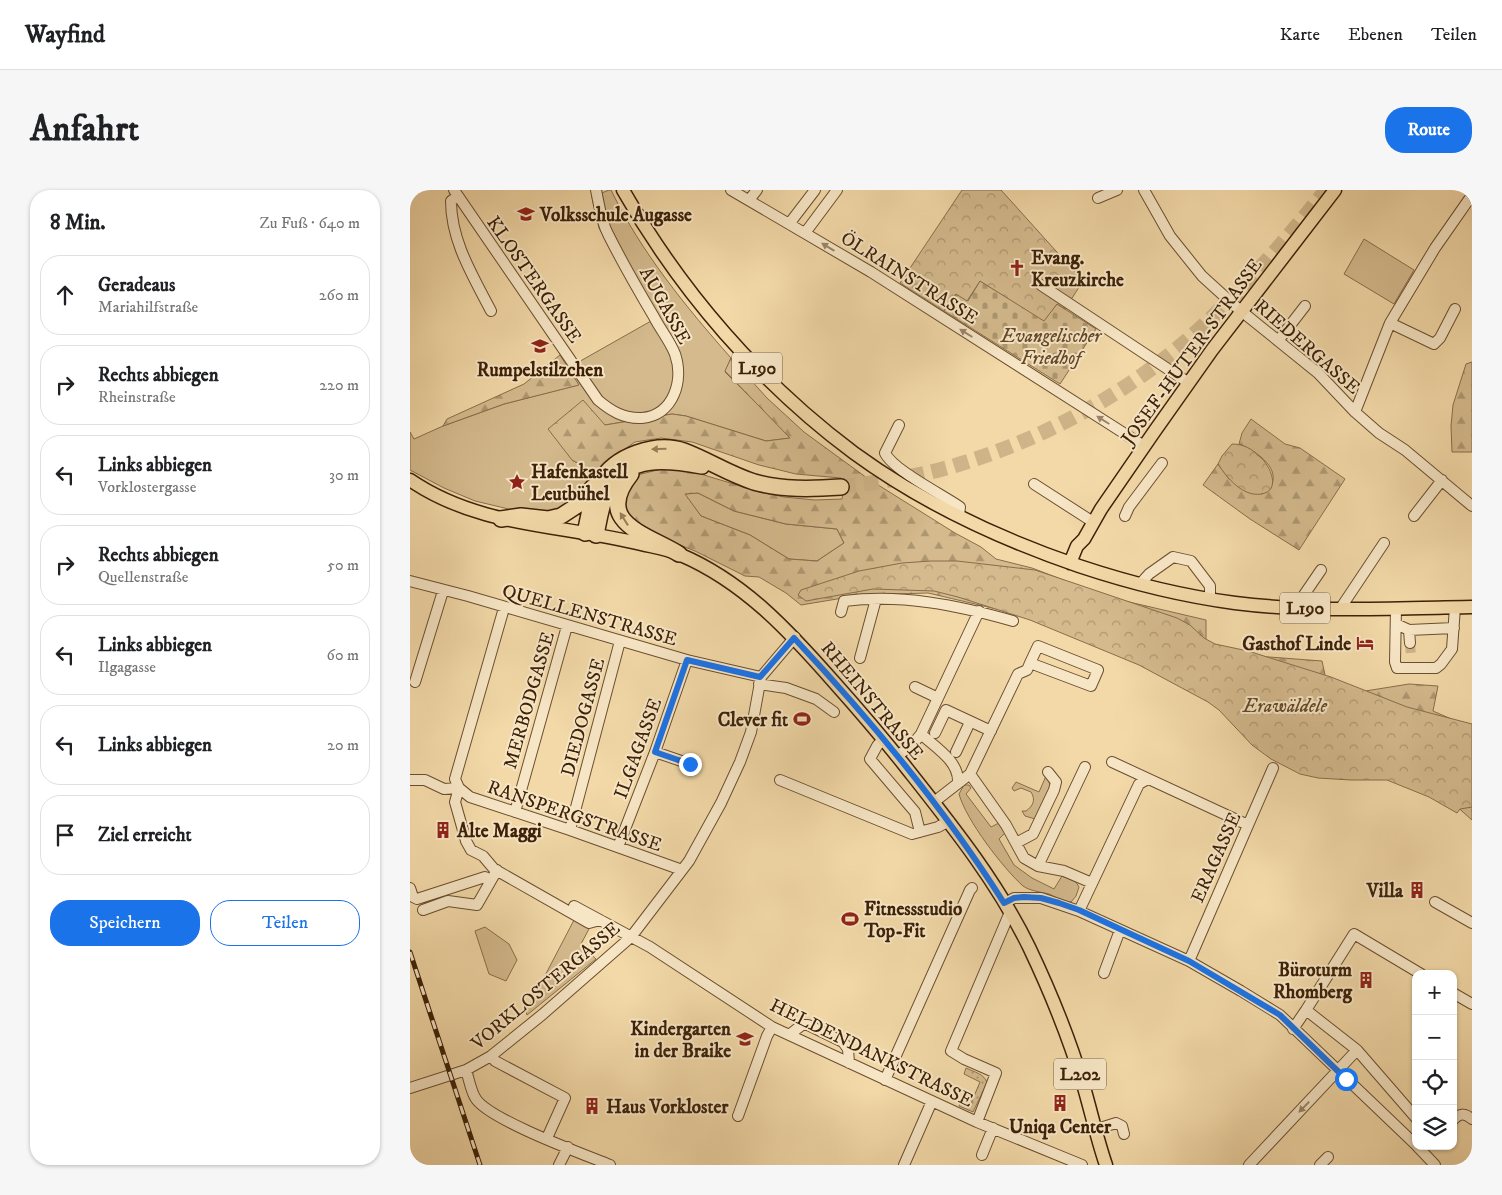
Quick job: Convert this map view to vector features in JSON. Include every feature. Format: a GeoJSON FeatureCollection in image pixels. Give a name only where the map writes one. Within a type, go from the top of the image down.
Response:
{"type":"FeatureCollection","features":[{"type":"Feature","properties":{"kind":"highway"},"geometry":{"type":"LineString","coordinates":[[591,534],[591,506],[599,483],[605,474],[614,466],[636,453],[648,450],[674,449],[683,451],[721,469],[756,482],[775,486],[796,488],[841,487]]}},
{"type":"Feature","properties":{"kind":"highway"},"geometry":{"type":"LineString","coordinates":[[591,534],[608,491],[617,476],[626,470],[650,461],[669,461],[721,469]]}},
{"type":"Feature","properties":{"kind":"highway"},"geometry":{"type":"LineString","coordinates":[[636,466],[620,490],[618,499],[620,514],[638,533],[656,540],[679,554]]}},
{"type":"Feature","properties":{"kind":"highway"},"geometry":{"type":"LineString","coordinates":[[502,519],[521,516],[548,519],[561,516],[581,503],[590,489],[599,483]]}},
{"type":"Feature","properties":{"kind":"main road","name":"L190"},"geometry":{"type":"LineString","coordinates":[[623,190],[688,290],[743,354],[781,392],[854,453],[889,476],[993,532],[1031,549],[1075,564],[1140,584],[1210,599],[1261,606],[1295,608],[1472,607]]}},
{"type":"Feature","properties":{"kind":"main road","name":"JOSEF-HUTER-STRASSE"},"geometry":{"type":"LineString","coordinates":[[1075,564],[1085,549],[1084,539],[1093,522],[1144,446],[1242,311],[1335,190]]}},
{"type":"Feature","properties":{"kind":"main road","name":"RHEINSTRASSE"},"geometry":{"type":"LineString","coordinates":[[410,480],[428,492],[472,511],[502,519],[625,540],[679,554],[709,568],[740,588],[775,617],[883,739],[934,802],[980,863],[1007,907],[1028,945],[1060,1019],[1082,1080],[1106,1165]]}},
{"type":"Feature","properties":{"kind":"street","name":"AUGASSE"},"geometry":{"type":"LineString","coordinates":[[590,387],[598,400],[610,410],[634,418],[649,417],[660,412],[671,401],[679,378],[674,353],[606,232],[596,190]]}},
{"type":"Feature","properties":{"kind":"street","name":"ÖLRAINSTRASSE"},"geometry":{"type":"LineString","coordinates":[[731,190],[885,282],[1144,446]]}},
{"type":"Feature","properties":{"kind":"street"},"geometry":{"type":"LineString","coordinates":[[749,200],[757,190]]}},
{"type":"Feature","properties":{"kind":"street"},"geometry":{"type":"LineString","coordinates":[[789,224],[815,190]]}},
{"type":"Feature","properties":{"kind":"street"},"geometry":{"type":"LineString","coordinates":[[804,233],[837,190]]}},
{"type":"Feature","properties":{"kind":"street"},"geometry":{"type":"LineString","coordinates":[[1098,198],[1116,190]]}},
{"type":"Feature","properties":{"kind":"street","name":"RIEDERGASSE"},"geometry":{"type":"LineString","coordinates":[[1144,190],[1170,236],[1202,276],[1318,373],[1355,412],[1379,433],[1442,480],[1472,506]]}},
{"type":"Feature","properties":{"kind":"street","name":"KLOSTERGASSE"},"geometry":{"type":"LineString","coordinates":[[456,193],[590,387]]}},
{"type":"Feature","properties":{"kind":"street"},"geometry":{"type":"LineString","coordinates":[[456,193],[451,201],[451,215],[457,242],[491,311]]}},
{"type":"Feature","properties":{"kind":"street"},"geometry":{"type":"LineString","coordinates":[[1355,412],[1390,324],[1435,248],[1472,195]]}},
{"type":"Feature","properties":{"kind":"street"},"geometry":{"type":"LineString","coordinates":[[1041,284],[1189,383]]}},
{"type":"Feature","properties":{"kind":"street"},"geometry":{"type":"LineString","coordinates":[[1278,341],[1305,306]]}},
{"type":"Feature","properties":{"kind":"street"},"geometry":{"type":"LineString","coordinates":[[1390,324],[1434,344],[1440,338],[1455,309]]}},
{"type":"Feature","properties":{"kind":"street"},"geometry":{"type":"LineString","coordinates":[[899,425],[885,453],[888,459],[960,507],[960,515]]}},
{"type":"Feature","properties":{"kind":"street"},"geometry":{"type":"LineString","coordinates":[[1126,516],[1129,507],[1162,463]]}},
{"type":"Feature","properties":{"kind":"street"},"geometry":{"type":"LineString","coordinates":[[1414,516],[1442,480]]}},
{"type":"Feature","properties":{"kind":"street"},"geometry":{"type":"LineString","coordinates":[[1034,484],[1093,522]]}},
{"type":"Feature","properties":{"kind":"street"},"geometry":{"type":"LineString","coordinates":[[1340,609],[1384,543]]}},
{"type":"Feature","properties":{"kind":"street"},"geometry":{"type":"LineString","coordinates":[[1140,584],[1149,574],[1173,557],[1191,561],[1210,586],[1210,599]]}},
{"type":"Feature","properties":{"kind":"street"},"geometry":{"type":"LineString","coordinates":[[1295,608],[1321,570]]}},
{"type":"Feature","properties":{"kind":"street","name":"QUELLENSTRASSE"},"geometry":{"type":"LineString","coordinates":[[410,581],[786,688],[816,699],[834,712]]}},
{"type":"Feature","properties":{"kind":"street"},"geometry":{"type":"LineString","coordinates":[[415,682],[443,590]]}},
{"type":"Feature","properties":{"kind":"street"},"geometry":{"type":"LineString","coordinates":[[860,658],[876,599]]}},
{"type":"Feature","properties":{"kind":"street"},"geometry":{"type":"LineString","coordinates":[[841,612],[844,601],[876,599],[923,600],[979,611],[1013,621]]}},
{"type":"Feature","properties":{"kind":"street"},"geometry":{"type":"LineString","coordinates":[[1396,608],[1395,662],[1398,668],[1436,668],[1452,649],[1455,607]]}},
{"type":"Feature","properties":{"kind":"street"},"geometry":{"type":"LineString","coordinates":[[504,608],[455,778],[459,788],[455,802],[462,831],[471,850],[483,856],[497,870],[589,922],[600,920]]}},
{"type":"Feature","properties":{"kind":"street"},"geometry":{"type":"LineString","coordinates":[[897,756],[912,745],[921,734],[979,611]]}},
{"type":"Feature","properties":{"kind":"street"},"geometry":{"type":"LineString","coordinates":[[1396,624],[1409,630],[1454,628]]}},
{"type":"Feature","properties":{"kind":"street","name":"MERBODGASSE"},"geometry":{"type":"LineString","coordinates":[[515,812],[567,626]]}},
{"type":"Feature","properties":{"kind":"street"},"geometry":{"type":"LineString","coordinates":[[1409,630],[1410,643]]}},
{"type":"Feature","properties":{"kind":"street"},"geometry":{"type":"LineString","coordinates":[[760,680],[794,638]]}},
{"type":"Feature","properties":{"kind":"street","name":"DIEDOGASSE"},"geometry":{"type":"LineString","coordinates":[[570,830],[620,641]]}},
{"type":"Feature","properties":{"kind":"street"},"geometry":{"type":"LineString","coordinates":[[934,802],[970,774],[1018,674],[1027,670],[1030,663],[1038,646],[1098,670],[1091,686],[1030,663]]}},
{"type":"Feature","properties":{"kind":"street"},"geometry":{"type":"LineString","coordinates":[[1411,657],[1411,668]]}},
{"type":"Feature","properties":{"kind":"street","name":"ILGAGASSE"},"geometry":{"type":"LineString","coordinates":[[618,847],[655,752],[687,660]]}},
{"type":"Feature","properties":{"kind":"street","name":"VORKLOSTERGASSE"},"geometry":{"type":"LineString","coordinates":[[410,1088],[466,1070],[491,1056],[543,1014],[631,937],[689,861],[721,802],[740,762],[751,732],[760,680]]}},
{"type":"Feature","properties":{"kind":"street"},"geometry":{"type":"LineString","coordinates":[[915,688],[938,698]]}},
{"type":"Feature","properties":{"kind":"street"},"geometry":{"type":"LineString","coordinates":[[936,733],[946,710],[991,731]]}},
{"type":"Feature","properties":{"kind":"street"},"geometry":{"type":"LineString","coordinates":[[956,752],[970,722]]}},
{"type":"Feature","properties":{"kind":"street"},"geometry":{"type":"LineString","coordinates":[[921,734],[954,766],[958,782]]}},
{"type":"Feature","properties":{"kind":"street"},"geometry":{"type":"LineString","coordinates":[[883,739],[870,759],[915,812],[920,832]]}},
{"type":"Feature","properties":{"kind":"street"},"geometry":{"type":"LineString","coordinates":[[655,752],[690,764]]}},
{"type":"Feature","properties":{"kind":"street"},"geometry":{"type":"LineString","coordinates":[[1112,762],[1248,825]]}},
{"type":"Feature","properties":{"kind":"street"},"geometry":{"type":"LineString","coordinates":[[1038,866],[1085,767]]}},
{"type":"Feature","properties":{"kind":"street","name":"ERAGASSE"},"geometry":{"type":"LineString","coordinates":[[1189,961],[1273,768]]}},
{"type":"Feature","properties":{"kind":"street"},"geometry":{"type":"LineString","coordinates":[[1016,843],[1032,834],[1054,790],[1056,782],[1048,772]]}},
{"type":"Feature","properties":{"kind":"street"},"geometry":{"type":"LineString","coordinates":[[970,774],[1006,825],[1024,858],[1038,866],[1064,871],[1092,883]]}},
{"type":"Feature","properties":{"kind":"street"},"geometry":{"type":"LineString","coordinates":[[1079,910],[1139,784],[1148,778]]}},
{"type":"Feature","properties":{"kind":"street"},"geometry":{"type":"LineString","coordinates":[[410,779],[426,780],[444,789],[459,788]]}},
{"type":"Feature","properties":{"kind":"street"},"geometry":{"type":"LineString","coordinates":[[780,780],[912,834],[938,827],[949,821]]}},
{"type":"Feature","properties":{"kind":"street","name":"RANSPERGSTRASSE"},"geometry":{"type":"LineString","coordinates":[[459,788],[470,797],[682,870]]}},
{"type":"Feature","properties":{"kind":"street"},"geometry":{"type":"LineString","coordinates":[[423,910],[448,901],[478,905],[497,870]]}},
{"type":"Feature","properties":{"kind":"street"},"geometry":{"type":"LineString","coordinates":[[410,888],[413,897],[416,899],[485,877],[491,880]]}},
{"type":"Feature","properties":{"kind":"street"},"geometry":{"type":"LineString","coordinates":[[885,1080],[972,888]]}},
{"type":"Feature","properties":{"kind":"street"},"geometry":{"type":"LineString","coordinates":[[977,1122],[996,1073],[951,1051],[1007,907],[1014,898],[1041,898],[1079,910],[1189,961],[1280,1015],[1412,1142]]}},
{"type":"Feature","properties":{"kind":"street"},"geometry":{"type":"LineString","coordinates":[[1435,902],[1472,923]]}},
{"type":"Feature","properties":{"kind":"street","name":"HELDENDANKSTRASSE"},"geometry":{"type":"LineString","coordinates":[[574,906],[650,947],[772,1027],[977,1122],[1082,1165]]}},
{"type":"Feature","properties":{"kind":"street"},"geometry":{"type":"LineString","coordinates":[[1104,974],[1120,930]]}},
{"type":"Feature","properties":{"kind":"street"},"geometry":{"type":"LineString","coordinates":[[1294,1029],[1354,934],[1415,970]]}},
{"type":"Feature","properties":{"kind":"street"},"geometry":{"type":"LineString","coordinates":[[1457,995],[1472,1004]]}},
{"type":"Feature","properties":{"kind":"street"},"geometry":{"type":"LineString","coordinates":[[1306,1010],[1357,1050],[1412,1113]]}},
{"type":"Feature","properties":{"kind":"street"},"geometry":{"type":"LineString","coordinates":[[789,1035],[802,1025],[808,1024],[843,1042],[848,1049],[849,1063]]}},
{"type":"Feature","properties":{"kind":"street"},"geometry":{"type":"LineString","coordinates":[[738,1116],[772,1027]]}},
{"type":"Feature","properties":{"kind":"street"},"geometry":{"type":"LineString","coordinates":[[1248,1165],[1357,1050]]}},
{"type":"Feature","properties":{"kind":"street"},"geometry":{"type":"LineString","coordinates":[[491,1056],[495,1061],[564,1098],[546,1138]]}},
{"type":"Feature","properties":{"kind":"street"},"geometry":{"type":"LineString","coordinates":[[466,1070],[475,1099],[485,1109],[568,1148],[610,1165]]}},
{"type":"Feature","properties":{"kind":"street"},"geometry":{"type":"LineString","coordinates":[[904,1165],[932,1101]]}},
{"type":"Feature","properties":{"kind":"street"},"geometry":{"type":"LineString","coordinates":[[1457,1116],[1464,1114],[1472,1119]]}},
{"type":"Feature","properties":{"kind":"street"},"geometry":{"type":"LineString","coordinates":[[1097,1129],[1116,1124],[1122,1126],[1124,1134]]}},
{"type":"Feature","properties":{"kind":"street"},"geometry":{"type":"LineString","coordinates":[[982,1155],[993,1128]]}},
{"type":"Feature","properties":{"kind":"street"},"geometry":{"type":"LineString","coordinates":[[559,1165],[568,1148]]}},
{"type":"Feature","properties":{"kind":"street"},"geometry":{"type":"LineString","coordinates":[[1420,1150],[1435,1165]]}},
{"type":"Feature","properties":{"kind":"street"},"geometry":{"type":"LineString","coordinates":[[1320,1165],[1328,1157]]}},
{"type":"Feature","properties":{"kind":"green space"},"geometry":{"type":"Polygon","coordinates":[[[611,190],[636,235],[665,278],[731,358],[725,372],[791,438],[766,441],[686,416],[672,414],[605,425],[572,460],[596,473],[578,499],[556,512],[517,511],[475,501],[444,488],[410,470],[410,432],[414,439],[443,426],[504,404],[578,385],[568,368],[651,321],[599,228],[592,197],[611,190]]]}},
{"type":"Feature","properties":{"kind":"green space"},"geometry":{"type":"Polygon","coordinates":[[[962,190],[1001,190],[1083,281],[1065,309],[1057,304],[1044,321],[980,281],[967,301],[956,294],[944,311],[900,283],[962,190]]]}},
{"type":"Feature","properties":{"kind":"green space"},"geometry":{"type":"Polygon","coordinates":[[[1364,239],[1414,270],[1394,304],[1344,274],[1364,239]]]}},
{"type":"Feature","properties":{"kind":"green space","name":"Evangelischer Friedhof"},"geometry":{"type":"Polygon","coordinates":[[[980,281],[1044,320],[1057,304],[1096,329],[1060,384],[944,311],[956,294],[968,301],[980,281]]]}},
{"type":"Feature","properties":{"kind":"green space"},"geometry":{"type":"Polygon","coordinates":[[[560,355],[579,385],[504,404],[443,426],[447,419],[524,384],[560,355]]]}},
{"type":"Feature","properties":{"kind":"green space","name":"Erawäldele"},"geometry":{"type":"Polygon","coordinates":[[[731,358],[767,398],[804,432],[867,478],[981,547],[996,559],[1032,568],[1108,597],[1206,620],[1206,648],[1256,656],[1322,661],[1327,684],[1353,693],[1409,684],[1438,686],[1433,711],[1472,728],[1472,820],[1427,780],[1022,615],[928,593],[861,595],[801,605],[786,593],[759,577],[745,576],[695,551],[652,534],[630,520],[623,503],[633,479],[641,474],[666,468],[694,472],[760,492],[815,500],[842,499],[841,478],[796,474],[759,465],[692,442],[661,438],[635,442],[609,460],[596,473],[572,460],[548,429],[583,400],[605,425],[672,414],[686,416],[766,441],[790,438],[725,371],[731,358]],[[698,493],[685,494],[701,516],[750,535],[789,559],[817,561],[844,543],[837,529],[786,524],[734,511],[698,493]]]}},
{"type":"Feature","properties":{"kind":"green space"},"geometry":{"type":"Polygon","coordinates":[[[1472,362],[1472,452],[1452,452],[1451,426],[1453,405],[1466,364],[1472,362]]]}},
{"type":"Feature","properties":{"kind":"green space"},"geometry":{"type":"Polygon","coordinates":[[[1251,419],[1285,444],[1300,448],[1345,479],[1299,550],[1250,519],[1203,485],[1218,464],[1229,479],[1261,494],[1270,488],[1273,477],[1269,465],[1251,450],[1239,444],[1242,433],[1251,419]]]}},
{"type":"Feature","properties":{"kind":"green space"},"geometry":{"type":"Polygon","coordinates":[[[1232,444],[1248,447],[1264,461],[1270,471],[1273,483],[1267,492],[1254,494],[1242,490],[1218,464],[1232,444]]]}},
{"type":"Feature","properties":{"kind":"green space"},"geometry":{"type":"Polygon","coordinates":[[[698,493],[734,511],[786,524],[837,529],[844,543],[817,561],[789,559],[750,535],[701,516],[684,494],[698,493]]]}},
{"type":"Feature","properties":{"kind":"green space","name":"Erawäldele"},"geometry":{"type":"Polygon","coordinates":[[[957,561],[1035,570],[1177,618],[1190,625],[1204,638],[1215,644],[1248,651],[1331,677],[1407,707],[1472,724],[1472,807],[1460,809],[1457,813],[1429,797],[1387,780],[1318,778],[1300,774],[1271,759],[1252,745],[1219,710],[1208,702],[1139,665],[1030,620],[958,597],[934,591],[873,589],[806,601],[798,595],[801,590],[859,571],[902,563],[957,561]]]}},
{"type":"Feature","properties":{"kind":"green space"},"geometry":{"type":"Polygon","coordinates":[[[1046,776],[1051,786],[1035,819],[1025,816],[1022,811],[1026,811],[1032,805],[1033,795],[1031,792],[1021,788],[1014,791],[1012,788],[1016,782],[1039,792],[1046,776]]]}},
{"type":"Feature","properties":{"kind":"green space"},"geometry":{"type":"Polygon","coordinates":[[[964,785],[969,785],[971,788],[966,794],[991,827],[999,823],[1005,833],[999,839],[1014,865],[1032,878],[1054,889],[1062,876],[1076,882],[1079,887],[1076,896],[1071,902],[1029,889],[1015,878],[986,843],[969,817],[959,794],[964,785]]]}},
{"type":"Feature","properties":{"kind":"green space"},"geometry":{"type":"Polygon","coordinates":[[[574,920],[589,929],[581,944],[596,959],[527,1015],[526,1012],[574,920]]]}},
{"type":"Feature","properties":{"kind":"green space"},"geometry":{"type":"Polygon","coordinates":[[[485,927],[509,944],[517,960],[506,981],[489,974],[475,931],[485,927]]]}},
{"type":"Feature","properties":{"kind":"green space"},"geometry":{"type":"Polygon","coordinates":[[[966,1068],[982,1075],[987,1083],[973,1112],[959,1106],[960,1104],[969,1108],[980,1082],[964,1074],[966,1068]]]}},
{"type":"Feature","properties":{"kind":"tunnel"},"geometry":{"type":"LineString","coordinates":[[841,487],[931,472],[991,454],[1050,429],[1106,399],[1160,362],[1223,307],[1259,269],[1326,190]]}},
{"type":"Feature","properties":{"kind":"tunnel"},"geometry":{"type":"LineString","coordinates":[[1410,643],[1411,657]]}},
{"type":"Feature","properties":{"kind":"railway"},"geometry":{"type":"LineString","coordinates":[[410,952],[480,1165]]}},
{"type":"Feature","properties":{"kind":"place","name":"Volksschule Augasse"},"geometry":{"type":"Point","coordinates":[526,214]}},
{"type":"Feature","properties":{"kind":"place","name":"Evang. Kreuzkirche"},"geometry":{"type":"Point","coordinates":[1017,268]}},
{"type":"Feature","properties":{"kind":"place","name":"Rumpelstilzchen"},"geometry":{"type":"Point","coordinates":[540,346]}},
{"type":"Feature","properties":{"kind":"place","name":"Hafenkastell Leutbühel"},"geometry":{"type":"Point","coordinates":[517,482]}},
{"type":"Feature","properties":{"kind":"place","name":"Gasthof Linde"},"geometry":{"type":"Point","coordinates":[1365,643]}},
{"type":"Feature","properties":{"kind":"place","name":"Clever fit"},"geometry":{"type":"Point","coordinates":[802,719]}},
{"type":"Feature","properties":{"kind":"place","name":"Alte Maggi"},"geometry":{"type":"Point","coordinates":[443,830]}},
{"type":"Feature","properties":{"kind":"place","name":"Villa"},"geometry":{"type":"Point","coordinates":[1417,890]}},
{"type":"Feature","properties":{"kind":"place","name":"Fitnessstudio Top-Fit"},"geometry":{"type":"Point","coordinates":[850,919]}},
{"type":"Feature","properties":{"kind":"place","name":"Büroturm Rhomberg"},"geometry":{"type":"Point","coordinates":[1366,980]}},
{"type":"Feature","properties":{"kind":"place","name":"Kindergarten in der Braike"},"geometry":{"type":"Point","coordinates":[745,1039]}},
{"type":"Feature","properties":{"kind":"place","name":"Uniqa Center"},"geometry":{"type":"Point","coordinates":[1060,1103]}},
{"type":"Feature","properties":{"kind":"place","name":"Haus Vorkloster"},"geometry":{"type":"Point","coordinates":[592,1106]}},
{"type":"Feature","properties":{"kind":"route"},"geometry":{"type":"LineString","coordinates":[[690,764],[655,752],[687,660],[760,677],[794,638],[866,718],[949,821],[980,863],[1004,903],[1014,898],[1024,897],[1041,898],[1059,903],[1079,910],[1189,961],[1280,1015],[1346,1079]]}}]}
